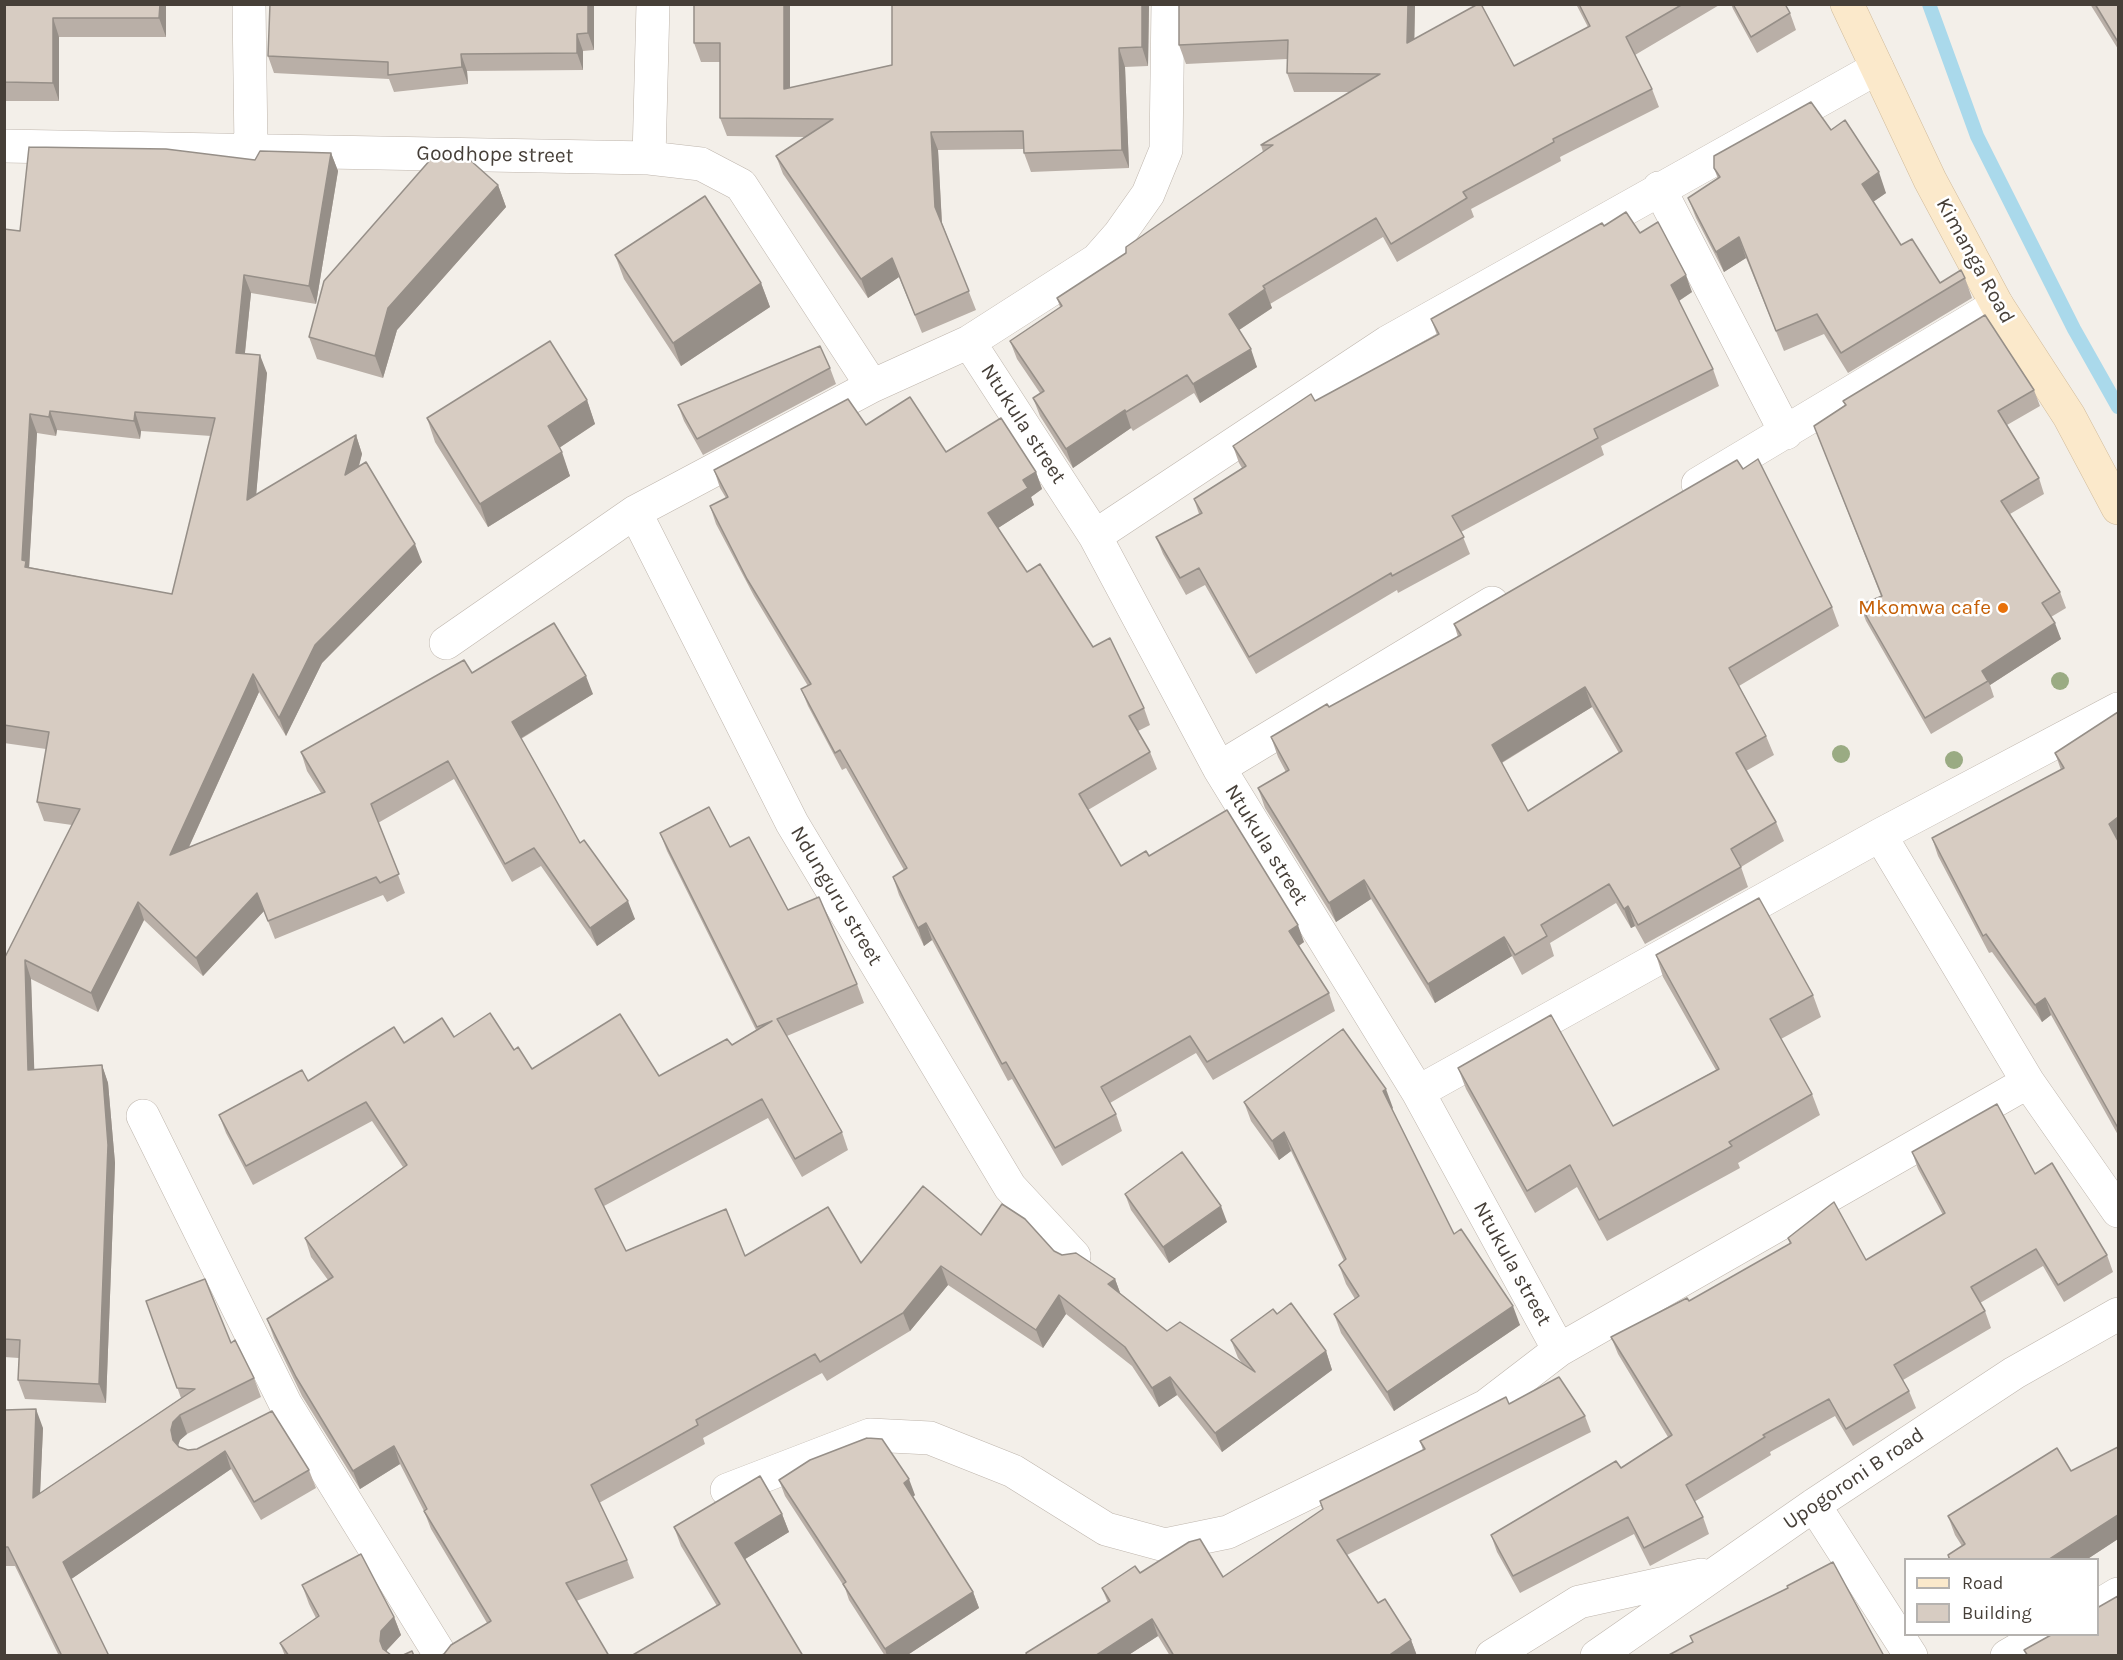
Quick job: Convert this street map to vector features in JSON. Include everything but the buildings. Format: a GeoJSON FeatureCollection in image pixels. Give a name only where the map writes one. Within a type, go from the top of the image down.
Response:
{"type":"FeatureCollection","features":[{"type":"Feature","properties":{"kind":"street"},"geometry":{"type":"LineString","coordinates":[[249,4],[251,150]]}},
{"type":"Feature","properties":{"kind":"street"},"geometry":{"type":"LineString","coordinates":[[649,158],[653,4]]}},
{"type":"Feature","properties":{"kind":"street"},"geometry":{"type":"LineString","coordinates":[[447,643],[635,512],[872,386],[969,342],[1097,260],[1119,235],[1148,194],[1166,150],[1168,4]]}},
{"type":"Feature","properties":{"kind":"street","name":"Kimanga Road"},"geometry":{"type":"LineString","coordinates":[[1847,4],[1930,180],[1997,305],[2069,416],[2118,508]]}},
{"type":"Feature","properties":{"kind":"street"},"geometry":{"type":"LineString","coordinates":[[1095,536],[1388,342],[1659,188],[1877,68]]}},
{"type":"Feature","properties":{"kind":"street","name":"Goodhope street"},"geometry":{"type":"LineString","coordinates":[[4,146],[649,158],[701,164],[741,185],[872,386]]}},
{"type":"Feature","properties":{"kind":"street"},"geometry":{"type":"LineString","coordinates":[[1659,188],[1786,433]]}},
{"type":"Feature","properties":{"kind":"street"},"geometry":{"type":"LineString","coordinates":[[1673,499],[1997,305]]}},
{"type":"Feature","properties":{"kind":"street","name":"Ntukula street"},"geometry":{"type":"LineString","coordinates":[[969,342],[1095,536],[1219,768],[1418,1092],[1559,1350]]}},
{"type":"Feature","properties":{"kind":"street","name":"Ndunguru street"},"geometry":{"type":"LineString","coordinates":[[635,512],[792,823],[1010,1186],[1074,1256]]}},
{"type":"Feature","properties":{"kind":"street"},"geometry":{"type":"LineString","coordinates":[[1219,768],[1518,588]]}},
{"type":"Feature","properties":{"kind":"street"},"geometry":{"type":"LineString","coordinates":[[1418,1092],[1880,835],[2118,709]]}},
{"type":"Feature","properties":{"kind":"street"},"geometry":{"type":"LineString","coordinates":[[1880,835],[2028,1082],[2118,1211]]}},
{"type":"Feature","properties":{"kind":"street"},"geometry":{"type":"LineString","coordinates":[[727,1490],[870,1434],[930,1438],[1013,1471],[1106,1529],[1165,1545],[1228,1532],[1328,1486],[1486,1406],[1559,1350],[2028,1082]]}},
{"type":"Feature","properties":{"kind":"street"},"geometry":{"type":"LineString","coordinates":[[143,1116],[285,1405],[425,1649]]}},
{"type":"Feature","properties":{"kind":"street","name":"Upogoroni B road"},"geometry":{"type":"LineString","coordinates":[[1597,1656],[1814,1505],[2014,1373],[2118,1314]]}},
{"type":"Feature","properties":{"kind":"street"},"geometry":{"type":"LineString","coordinates":[[256,1420],[285,1405]]}},
{"type":"Feature","properties":{"kind":"street"},"geometry":{"type":"LineString","coordinates":[[1814,1505],[1911,1656]]}},
{"type":"Feature","properties":{"kind":"street"},"geometry":{"type":"LineString","coordinates":[[1492,1656],[1579,1602],[1718,1571]]}},
{"type":"Feature","properties":{"kind":"street"},"geometry":{"type":"LineString","coordinates":[[2099,1605],[2118,1594]]}},
{"type":"Feature","properties":{"kind":"street"},"geometry":{"type":"LineString","coordinates":[[2007,1656],[2043,1636]]}},
{"type":"Feature","properties":{"kind":"waterway"},"geometry":{"type":"LineString","coordinates":[[1929,4],[1977,136],[2074,329],[2118,407]]}},
{"type":"Feature","properties":{"kind":"place","name":"Mkomwa cafe"},"geometry":{"type":"Point","coordinates":[2003,608]}}]}
